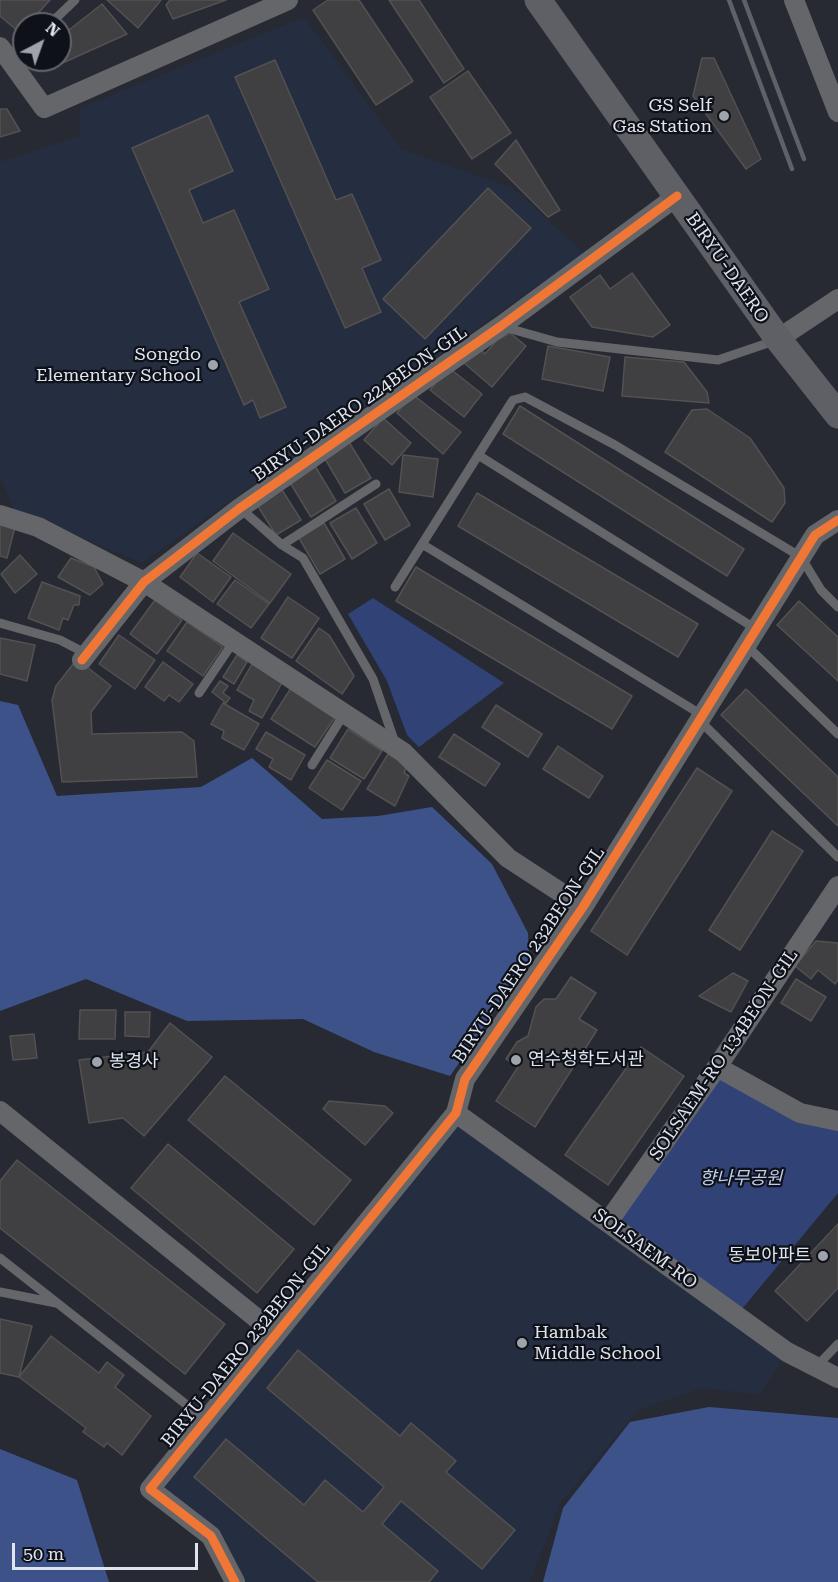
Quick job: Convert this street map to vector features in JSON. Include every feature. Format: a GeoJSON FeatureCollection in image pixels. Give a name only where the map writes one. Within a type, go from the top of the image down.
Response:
{"type":"FeatureCollection","features":[{"type":"Feature","properties":{"kind":"main road","name":"BIRYU-DAERO"},"geometry":{"type":"LineString","coordinates":[[538,0],[778,339],[838,415]]}},
{"type":"Feature","properties":{"kind":"street"},"geometry":{"type":"LineString","coordinates":[[23,72],[44,108],[262,6],[288,0]]}},
{"type":"Feature","properties":{"kind":"street"},"geometry":{"type":"LineString","coordinates":[[794,0],[838,112]]}},
{"type":"Feature","properties":{"kind":"street","name":"BIRYU-DAERO 224BEON-GIL"},"geometry":{"type":"LineString","coordinates":[[84,657],[144,582],[240,508],[501,326],[677,196]]}},
{"type":"Feature","properties":{"kind":"street"},"geometry":{"type":"LineString","coordinates":[[778,339],[838,299]]}},
{"type":"Feature","properties":{"kind":"street"},"geometry":{"type":"LineString","coordinates":[[0,515],[39,527],[144,582],[397,748],[508,858],[583,907]]}},
{"type":"Feature","properties":{"kind":"street","name":"BIRYU-DAERO 232BEON-GIL"},"geometry":{"type":"LineString","coordinates":[[235,1582],[211,1536],[150,1490],[456,1113],[465,1079],[583,907],[815,535],[838,520]]}},
{"type":"Feature","properties":{"kind":"street","name":"SOLSAEM-RO 134BEON-GIL"},"geometry":{"type":"LineString","coordinates":[[608,1222],[717,1067],[838,886]]}},
{"type":"Feature","properties":{"kind":"street"},"geometry":{"type":"LineString","coordinates":[[717,1067],[800,1113],[838,1121]]}},
{"type":"Feature","properties":{"kind":"street"},"geometry":{"type":"LineString","coordinates":[[0,1111],[276,1334]]}},
{"type":"Feature","properties":{"kind":"street","name":"SOLSAEM-RO"},"geometry":{"type":"LineString","coordinates":[[456,1113],[787,1352],[838,1378]]}},
{"type":"Feature","properties":{"kind":"lane"},"geometry":{"type":"LineString","coordinates":[[62,12],[75,0]]}},
{"type":"Feature","properties":{"kind":"lane"},"geometry":{"type":"LineString","coordinates":[[501,326],[557,342],[718,360],[778,339]]}},
{"type":"Feature","properties":{"kind":"lane"},"geometry":{"type":"LineString","coordinates":[[395,587],[513,400],[525,396],[615,445],[801,557],[821,590],[838,607]]}},
{"type":"Feature","properties":{"kind":"lane"},"geometry":{"type":"LineString","coordinates":[[478,455],[751,637],[838,734]]}},
{"type":"Feature","properties":{"kind":"lane"},"geometry":{"type":"LineString","coordinates":[[282,545],[376,484]]}},
{"type":"Feature","properties":{"kind":"lane"},"geometry":{"type":"LineString","coordinates":[[240,508],[282,545],[303,558],[373,680],[397,748]]}},
{"type":"Feature","properties":{"kind":"lane"},"geometry":{"type":"LineString","coordinates":[[422,544],[700,718],[838,856]]}},
{"type":"Feature","properties":{"kind":"lane","name":"BIRYU-DAERO 224BEON-GIL"},"geometry":{"type":"LineString","coordinates":[[0,623],[60,640],[84,657]]}},
{"type":"Feature","properties":{"kind":"lane"},"geometry":{"type":"LineString","coordinates":[[199,693],[234,641]]}},
{"type":"Feature","properties":{"kind":"lane"},"geometry":{"type":"LineString","coordinates":[[312,765],[344,714]]}},
{"type":"Feature","properties":{"kind":"lane"},"geometry":{"type":"LineString","coordinates":[[0,1258],[206,1420]]}},
{"type":"Feature","properties":{"kind":"lane"},"geometry":{"type":"LineString","coordinates":[[0,1292],[58,1303]]}},
{"type":"Feature","properties":{"kind":"lane"},"geometry":{"type":"LineString","coordinates":[[816,1367],[838,1344]]}},
{"type":"Feature","properties":{"kind":"shaded area","name":"Songdo Elementary School"},"geometry":{"type":"Polygon","coordinates":[[[304,17],[401,149],[513,188],[584,253],[142,563],[14,509],[0,477],[0,162],[79,136],[80,108],[304,17]]]}},
{"type":"Feature","properties":{"kind":"shaded area"},"geometry":{"type":"Polygon","coordinates":[[[0,701],[18,705],[57,796],[201,787],[252,758],[322,819],[378,816],[432,807],[492,864],[528,933],[529,962],[450,1076],[374,1052],[303,1019],[187,1021],[86,979],[0,1011],[0,701]]]}},
{"type":"Feature","properties":{"kind":"shaded area","name":"Hambak Middle School"},"geometry":{"type":"Polygon","coordinates":[[[456,1113],[787,1352],[760,1395],[702,1388],[638,1410],[560,1504],[530,1582],[234,1582],[211,1536],[150,1489],[456,1113]]]}},
{"type":"Feature","properties":{"kind":"shaded area"},"geometry":{"type":"Polygon","coordinates":[[[709,1407],[838,1418],[838,1582],[543,1582],[563,1508],[630,1422],[709,1407]]]}},
{"type":"Feature","properties":{"kind":"shaded area"},"geometry":{"type":"Polygon","coordinates":[[[0,1449],[77,1480],[109,1582],[0,1582],[0,1449]]]}},
{"type":"Feature","properties":{"kind":"green space"},"geometry":{"type":"Polygon","coordinates":[[[373,598],[504,683],[419,747],[407,735],[387,681],[348,614],[373,598]]]}},
{"type":"Feature","properties":{"kind":"green space","name":"향나무공원"},"geometry":{"type":"Polygon","coordinates":[[[717,1067],[838,1121],[838,1193],[737,1315],[608,1222],[717,1067]]]}},
{"type":"Feature","properties":{"kind":"building"},"geometry":{"type":"Polygon","coordinates":[[[0,0],[50,0],[39,12],[12,12],[12,26],[0,16],[0,0]]]}},
{"type":"Feature","properties":{"kind":"building"},"geometry":{"type":"Polygon","coordinates":[[[107,0],[161,0],[138,28],[107,0]]]}},
{"type":"Feature","properties":{"kind":"building"},"geometry":{"type":"Polygon","coordinates":[[[170,0],[226,0],[173,19],[166,5],[170,0]]]}},
{"type":"Feature","properties":{"kind":"building"},"geometry":{"type":"Polygon","coordinates":[[[328,0],[359,0],[413,81],[376,105],[313,10],[328,0]]]}},
{"type":"Feature","properties":{"kind":"building"},"geometry":{"type":"Polygon","coordinates":[[[389,0],[419,0],[464,69],[444,83],[389,0]]]}},
{"type":"Feature","properties":{"kind":"building"},"geometry":{"type":"Polygon","coordinates":[[[102,4],[127,34],[72,59],[72,28],[102,4]]]}},
{"type":"Feature","properties":{"kind":"building"},"geometry":{"type":"Polygon","coordinates":[[[702,58],[714,58],[761,159],[746,169],[693,96],[702,58]]]}},
{"type":"Feature","properties":{"kind":"building"},"geometry":{"type":"Polygon","coordinates":[[[275,60],[336,200],[352,194],[381,260],[362,268],[381,312],[345,328],[235,77],[275,60]]]}},
{"type":"Feature","properties":{"kind":"building"},"geometry":{"type":"Polygon","coordinates":[[[468,71],[511,133],[472,159],[430,97],[468,71]]]}},
{"type":"Feature","properties":{"kind":"building"},"geometry":{"type":"Polygon","coordinates":[[[0,109],[7,109],[20,131],[0,137],[0,109]]]}},
{"type":"Feature","properties":{"kind":"building"},"geometry":{"type":"Polygon","coordinates":[[[208,115],[233,171],[189,190],[203,223],[234,210],[269,289],[239,302],[286,407],[260,418],[253,400],[244,405],[132,148],[208,115]]]}},
{"type":"Feature","properties":{"kind":"building"},"geometry":{"type":"Polygon","coordinates":[[[516,140],[560,210],[548,217],[495,164],[516,140]]]}},
{"type":"Feature","properties":{"kind":"building"},"geometry":{"type":"Polygon","coordinates":[[[488,188],[531,228],[425,339],[383,299],[488,188]]]}},
{"type":"Feature","properties":{"kind":"building"},"geometry":{"type":"Polygon","coordinates":[[[632,273],[670,325],[653,337],[592,327],[570,297],[600,275],[610,289],[632,273]]]}},
{"type":"Feature","properties":{"kind":"building"},"geometry":{"type":"Polygon","coordinates":[[[510,333],[526,346],[492,387],[463,362],[477,346],[485,354],[497,340],[510,333]]]}},
{"type":"Feature","properties":{"kind":"building"},"geometry":{"type":"Polygon","coordinates":[[[548,346],[610,357],[603,391],[542,379],[548,346]]]}},
{"type":"Feature","properties":{"kind":"building"},"geometry":{"type":"Polygon","coordinates":[[[625,357],[684,362],[707,392],[709,403],[622,396],[625,357]]]}},
{"type":"Feature","properties":{"kind":"building"},"geometry":{"type":"Polygon","coordinates":[[[448,367],[482,394],[464,417],[430,390],[448,367]]]}},
{"type":"Feature","properties":{"kind":"building"},"geometry":{"type":"Polygon","coordinates":[[[412,394],[461,432],[443,454],[397,413],[412,394]]]}},
{"type":"Feature","properties":{"kind":"building"},"geometry":{"type":"Polygon","coordinates":[[[520,406],[744,549],[727,576],[503,434],[520,406]]]}},
{"type":"Feature","properties":{"kind":"building"},"geometry":{"type":"Polygon","coordinates":[[[707,409],[750,438],[784,488],[785,503],[772,522],[665,452],[692,410],[707,409]]]}},
{"type":"Feature","properties":{"kind":"building"},"geometry":{"type":"Polygon","coordinates":[[[383,418],[411,443],[392,465],[364,440],[383,418]]]}},
{"type":"Feature","properties":{"kind":"building"},"geometry":{"type":"Polygon","coordinates":[[[349,442],[371,478],[345,493],[324,457],[349,442]]]}},
{"type":"Feature","properties":{"kind":"building"},"geometry":{"type":"Polygon","coordinates":[[[403,455],[438,459],[433,497],[399,492],[403,455]]]}},
{"type":"Feature","properties":{"kind":"building"},"geometry":{"type":"Polygon","coordinates":[[[315,466],[336,501],[311,517],[289,481],[315,466]]]}},
{"type":"Feature","properties":{"kind":"building"},"geometry":{"type":"Polygon","coordinates":[[[279,485],[301,520],[276,535],[254,500],[279,485]]]}},
{"type":"Feature","properties":{"kind":"building"},"geometry":{"type":"Polygon","coordinates":[[[389,489],[410,525],[385,540],[364,504],[389,489]]]}},
{"type":"Feature","properties":{"kind":"building"},"geometry":{"type":"Polygon","coordinates":[[[477,493],[698,624],[678,657],[458,526],[477,493]]]}},
{"type":"Feature","properties":{"kind":"building"},"geometry":{"type":"Polygon","coordinates":[[[356,508],[377,543],[352,559],[330,523],[356,508]]]}},
{"type":"Feature","properties":{"kind":"building"},"geometry":{"type":"Polygon","coordinates":[[[0,523],[15,527],[7,558],[0,556],[0,523]]]}},
{"type":"Feature","properties":{"kind":"building"},"geometry":{"type":"Polygon","coordinates":[[[324,523],[345,559],[320,574],[299,538],[324,523]]]}},
{"type":"Feature","properties":{"kind":"building"},"geometry":{"type":"Polygon","coordinates":[[[233,533],[291,574],[270,603],[213,561],[233,533]]]}},
{"type":"Feature","properties":{"kind":"building"},"geometry":{"type":"Polygon","coordinates":[[[197,553],[231,577],[213,602],[180,577],[197,553]]]}},
{"type":"Feature","properties":{"kind":"building"},"geometry":{"type":"Polygon","coordinates":[[[20,555],[37,574],[15,593],[1,574],[20,555]]]}},
{"type":"Feature","properties":{"kind":"building"},"geometry":{"type":"Polygon","coordinates":[[[71,558],[94,567],[103,584],[90,595],[58,577],[71,558]]]}},
{"type":"Feature","properties":{"kind":"building"},"geometry":{"type":"Polygon","coordinates":[[[416,567],[632,696],[612,729],[396,601],[416,567]]]}},
{"type":"Feature","properties":{"kind":"building"},"geometry":{"type":"Polygon","coordinates":[[[235,580],[269,604],[251,628],[217,604],[235,580]]]}},
{"type":"Feature","properties":{"kind":"building"},"geometry":{"type":"Polygon","coordinates":[[[42,582],[80,596],[79,605],[74,605],[68,620],[63,618],[59,630],[28,618],[42,582]]]}},
{"type":"Feature","properties":{"kind":"building"},"geometry":{"type":"Polygon","coordinates":[[[288,597],[319,618],[292,658],[261,638],[288,597]]]}},
{"type":"Feature","properties":{"kind":"building"},"geometry":{"type":"Polygon","coordinates":[[[155,600],[182,620],[157,654],[130,634],[155,600]]]}},
{"type":"Feature","properties":{"kind":"building"},"geometry":{"type":"Polygon","coordinates":[[[799,601],[838,637],[838,681],[777,625],[799,601]]]}},
{"type":"Feature","properties":{"kind":"building"},"geometry":{"type":"Polygon","coordinates":[[[187,622],[223,647],[203,676],[167,651],[187,622]]]}},
{"type":"Feature","properties":{"kind":"building"},"geometry":{"type":"Polygon","coordinates":[[[319,628],[329,635],[354,676],[342,694],[296,661],[319,628]]]}},
{"type":"Feature","properties":{"kind":"building"},"geometry":{"type":"Polygon","coordinates":[[[119,635],[155,660],[135,689],[99,664],[119,635]]]}},
{"type":"Feature","properties":{"kind":"building"},"geometry":{"type":"Polygon","coordinates":[[[0,638],[35,645],[27,681],[0,674],[0,638]]]}},
{"type":"Feature","properties":{"kind":"building"},"geometry":{"type":"Polygon","coordinates":[[[237,655],[247,662],[234,684],[223,677],[237,655]]]}},
{"type":"Feature","properties":{"kind":"building"},"geometry":{"type":"Polygon","coordinates":[[[77,659],[111,686],[91,712],[92,734],[182,732],[194,741],[197,777],[62,782],[52,700],[56,686],[77,659]]]}},
{"type":"Feature","properties":{"kind":"building"},"geometry":{"type":"Polygon","coordinates":[[[163,662],[193,684],[179,702],[169,695],[164,701],[145,687],[163,662]]]}},
{"type":"Feature","properties":{"kind":"building"},"geometry":{"type":"Polygon","coordinates":[[[252,664],[283,681],[262,718],[249,711],[254,700],[237,690],[252,664]]]}},
{"type":"Feature","properties":{"kind":"building"},"geometry":{"type":"Polygon","coordinates":[[[220,681],[228,686],[223,693],[230,698],[226,703],[212,692],[220,681]]]}},
{"type":"Feature","properties":{"kind":"building"},"geometry":{"type":"Polygon","coordinates":[[[293,685],[337,714],[315,747],[271,719],[293,685]]]}},
{"type":"Feature","properties":{"kind":"building"},"geometry":{"type":"Polygon","coordinates":[[[746,689],[838,777],[838,826],[721,715],[746,689]]]}},
{"type":"Feature","properties":{"kind":"building"},"geometry":{"type":"Polygon","coordinates":[[[223,703],[259,724],[244,750],[222,738],[224,731],[211,724],[223,703]]]}},
{"type":"Feature","properties":{"kind":"building"},"geometry":{"type":"Polygon","coordinates":[[[496,705],[542,734],[528,757],[482,727],[496,705]]]}},
{"type":"Feature","properties":{"kind":"building"},"geometry":{"type":"Polygon","coordinates":[[[348,729],[382,751],[364,779],[330,758],[348,729]]]}},
{"type":"Feature","properties":{"kind":"building"},"geometry":{"type":"Polygon","coordinates":[[[266,732],[305,755],[291,780],[269,767],[273,759],[256,749],[266,732]]]}},
{"type":"Feature","properties":{"kind":"building"},"geometry":{"type":"Polygon","coordinates":[[[454,734],[500,764],[485,786],[439,757],[454,734]]]}},
{"type":"Feature","properties":{"kind":"building"},"geometry":{"type":"Polygon","coordinates":[[[558,746],[603,776],[589,798],[543,769],[558,746]]]}},
{"type":"Feature","properties":{"kind":"building"},"geometry":{"type":"Polygon","coordinates":[[[388,754],[407,766],[404,773],[409,776],[395,806],[367,789],[388,754]]]}},
{"type":"Feature","properties":{"kind":"building"},"geometry":{"type":"Polygon","coordinates":[[[327,760],[361,781],[342,810],[309,788],[327,760]]]}},
{"type":"Feature","properties":{"kind":"building"},"geometry":{"type":"Polygon","coordinates":[[[697,768],[732,791],[627,955],[591,931],[697,768]]]}},
{"type":"Feature","properties":{"kind":"building"},"geometry":{"type":"Polygon","coordinates":[[[772,831],[803,851],[740,950],[709,930],[772,831]]]}},
{"type":"Feature","properties":{"kind":"building"},"geometry":{"type":"Polygon","coordinates":[[[816,941],[838,943],[838,980],[835,984],[818,970],[811,979],[795,966],[816,941]]]}},
{"type":"Feature","properties":{"kind":"building"},"geometry":{"type":"Polygon","coordinates":[[[733,973],[748,981],[731,1012],[699,996],[733,973]]]}},
{"type":"Feature","properties":{"kind":"building"},"geometry":{"type":"Polygon","coordinates":[[[571,977],[596,993],[579,1019],[597,1030],[535,1127],[496,1101],[518,1067],[506,1059],[517,1042],[528,1036],[536,1007],[544,999],[556,999],[571,977]]]}},
{"type":"Feature","properties":{"kind":"building"},"geometry":{"type":"Polygon","coordinates":[[[796,979],[826,997],[811,1021],[781,1003],[796,979]]]}},
{"type":"Feature","properties":{"kind":"building"},"geometry":{"type":"Polygon","coordinates":[[[80,1010],[116,1010],[115,1039],[79,1039],[80,1010]]]}},
{"type":"Feature","properties":{"kind":"building"},"geometry":{"type":"Polygon","coordinates":[[[125,1012],[150,1012],[149,1037],[125,1036],[125,1012]]]}},
{"type":"Feature","properties":{"kind":"building"},"geometry":{"type":"Polygon","coordinates":[[[170,1023],[212,1057],[144,1136],[123,1118],[89,1123],[79,1060],[148,1052],[170,1023]]]}},
{"type":"Feature","properties":{"kind":"building"},"geometry":{"type":"Polygon","coordinates":[[[34,1034],[37,1058],[13,1060],[10,1036],[34,1034]]]}},
{"type":"Feature","properties":{"kind":"building"},"geometry":{"type":"Polygon","coordinates":[[[641,1047],[684,1076],[608,1185],[565,1155],[641,1047]]]}},
{"type":"Feature","properties":{"kind":"building"},"geometry":{"type":"Polygon","coordinates":[[[225,1076],[351,1180],[314,1225],[188,1120],[225,1076]]]}},
{"type":"Feature","properties":{"kind":"building"},"geometry":{"type":"Polygon","coordinates":[[[329,1101],[385,1106],[393,1113],[365,1145],[323,1109],[329,1101]]]}},
{"type":"Feature","properties":{"kind":"building"},"geometry":{"type":"Polygon","coordinates":[[[168,1144],[294,1249],[257,1293],[131,1188],[168,1144]]]}},
{"type":"Feature","properties":{"kind":"building"},"geometry":{"type":"Polygon","coordinates":[[[17,1160],[225,1324],[185,1374],[0,1228],[0,1181],[17,1160]]]}},
{"type":"Feature","properties":{"kind":"building","name":"동보아파트"},"geometry":{"type":"Polygon","coordinates":[[[838,1224],[838,1288],[807,1321],[775,1291],[838,1224]]]}},
{"type":"Feature","properties":{"kind":"building"},"geometry":{"type":"Polygon","coordinates":[[[0,1319],[32,1326],[19,1377],[0,1373],[0,1319]]]}},
{"type":"Feature","properties":{"kind":"building"},"geometry":{"type":"Polygon","coordinates":[[[51,1336],[99,1373],[107,1362],[124,1375],[115,1387],[151,1416],[122,1455],[107,1443],[104,1447],[83,1432],[86,1428],[19,1377],[51,1336]]]}},
{"type":"Feature","properties":{"kind":"building"},"geometry":{"type":"Polygon","coordinates":[[[298,1350],[400,1436],[411,1423],[456,1461],[446,1472],[515,1530],[482,1569],[401,1501],[382,1524],[438,1571],[429,1582],[318,1582],[194,1477],[226,1439],[304,1505],[325,1480],[363,1512],[384,1487],[267,1388],[298,1350]]]}},
{"type":"Feature","properties":{"kind":"railway"},"geometry":{"type":"LineString","coordinates":[[729,0],[792,169]]}},
{"type":"Feature","properties":{"kind":"railway"},"geometry":{"type":"LineString","coordinates":[[744,0],[804,159]]}},
{"type":"Feature","properties":{"kind":"cycle path"},"geometry":{"type":"LineString","coordinates":[[82,660],[144,582],[240,508],[501,326],[677,196]]}},
{"type":"Feature","properties":{"kind":"cycle path"},"geometry":{"type":"LineString","coordinates":[[235,1582],[211,1536],[150,1489],[456,1113],[465,1079],[583,907],[815,535],[838,520]]}},
{"type":"Feature","properties":{"kind":"place","name":"GS Self Gas Station"},"geometry":{"type":"Point","coordinates":[724,116]}},
{"type":"Feature","properties":{"kind":"place","name":"Songdo Elementary School"},"geometry":{"type":"Point","coordinates":[213,365]}},
{"type":"Feature","properties":{"kind":"place","name":"연수청학도서관"},"geometry":{"type":"Point","coordinates":[516,1060]}},
{"type":"Feature","properties":{"kind":"place","name":"봉경사"},"geometry":{"type":"Point","coordinates":[97,1062]}},
{"type":"Feature","properties":{"kind":"place","name":"동보아파트"},"geometry":{"type":"Point","coordinates":[823,1256]}},
{"type":"Feature","properties":{"kind":"place","name":"Hambak Middle School"},"geometry":{"type":"Point","coordinates":[522,1343]}}]}
